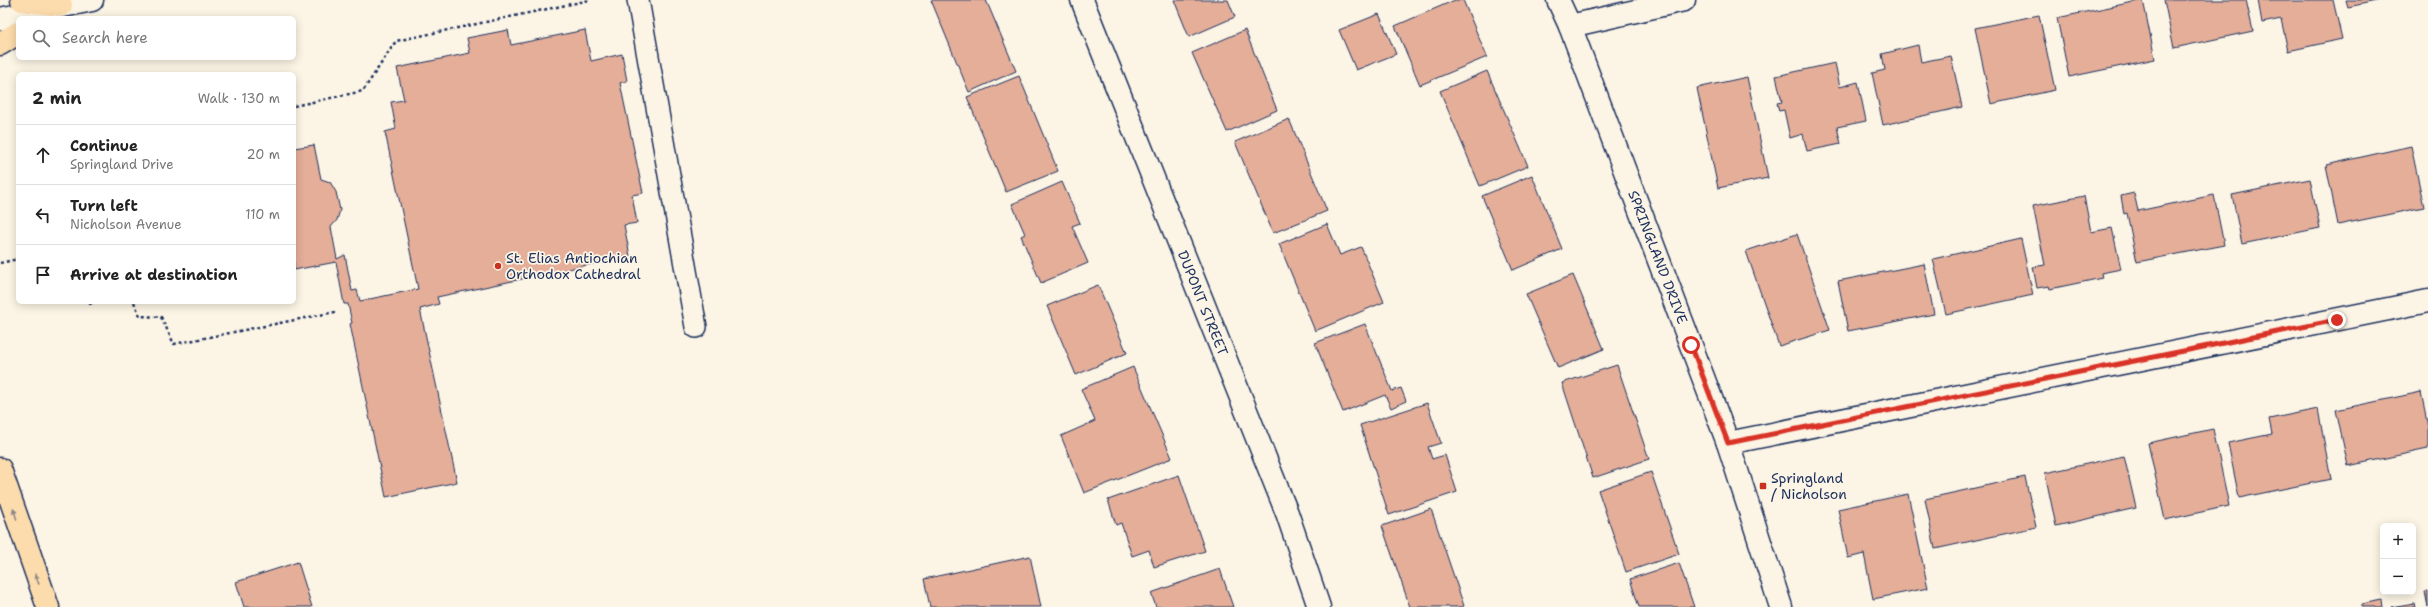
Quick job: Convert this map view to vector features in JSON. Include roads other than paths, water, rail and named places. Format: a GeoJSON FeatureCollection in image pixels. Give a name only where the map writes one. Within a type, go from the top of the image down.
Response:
{"type":"FeatureCollection","features":[{"type":"Feature","properties":{"kind":"main road"},"geometry":{"type":"LineString","coordinates":[[22,0],[61,5]]}},
{"type":"Feature","properties":{"kind":"main road"},"geometry":{"type":"LineString","coordinates":[[44,16],[61,5]]}},
{"type":"Feature","properties":{"kind":"main road"},"geometry":{"type":"LineString","coordinates":[[0,44],[16,33]]}},
{"type":"Feature","properties":{"kind":"main road"},"geometry":{"type":"LineString","coordinates":[[0,469],[48,607]]}},
{"type":"Feature","properties":{"kind":"street"},"geometry":{"type":"LineString","coordinates":[[0,19],[61,5],[92,0]]}},
{"type":"Feature","properties":{"kind":"street","name":"DUPONT STREET"},"geometry":{"type":"LineString","coordinates":[[1082,0],[1287,513],[1319,607]]}},
{"type":"Feature","properties":{"kind":"street","name":"SPRINGLAND DRIVE"},"geometry":{"type":"LineString","coordinates":[[1558,0],[1570,26],[1728,443],[1781,607]]}},
{"type":"Feature","properties":{"kind":"street"},"geometry":{"type":"LineString","coordinates":[[1570,26],[1684,0]]}},
{"type":"Feature","properties":{"kind":"street"},"geometry":{"type":"LineString","coordinates":[[1728,443],[2428,300]]}},
{"type":"Feature","properties":{"kind":"lane"},"geometry":{"type":"LineString","coordinates":[[638,0],[696,327]]}},
{"type":"Feature","properties":{"kind":"place","name":"St. Elias Antiochian Orthodox Cathedral"},"geometry":{"type":"Point","coordinates":[498,266]}},
{"type":"Feature","properties":{"kind":"place","name":"Springland / Nicholson"},"geometry":{"type":"Point","coordinates":[1763,486]}}]}
